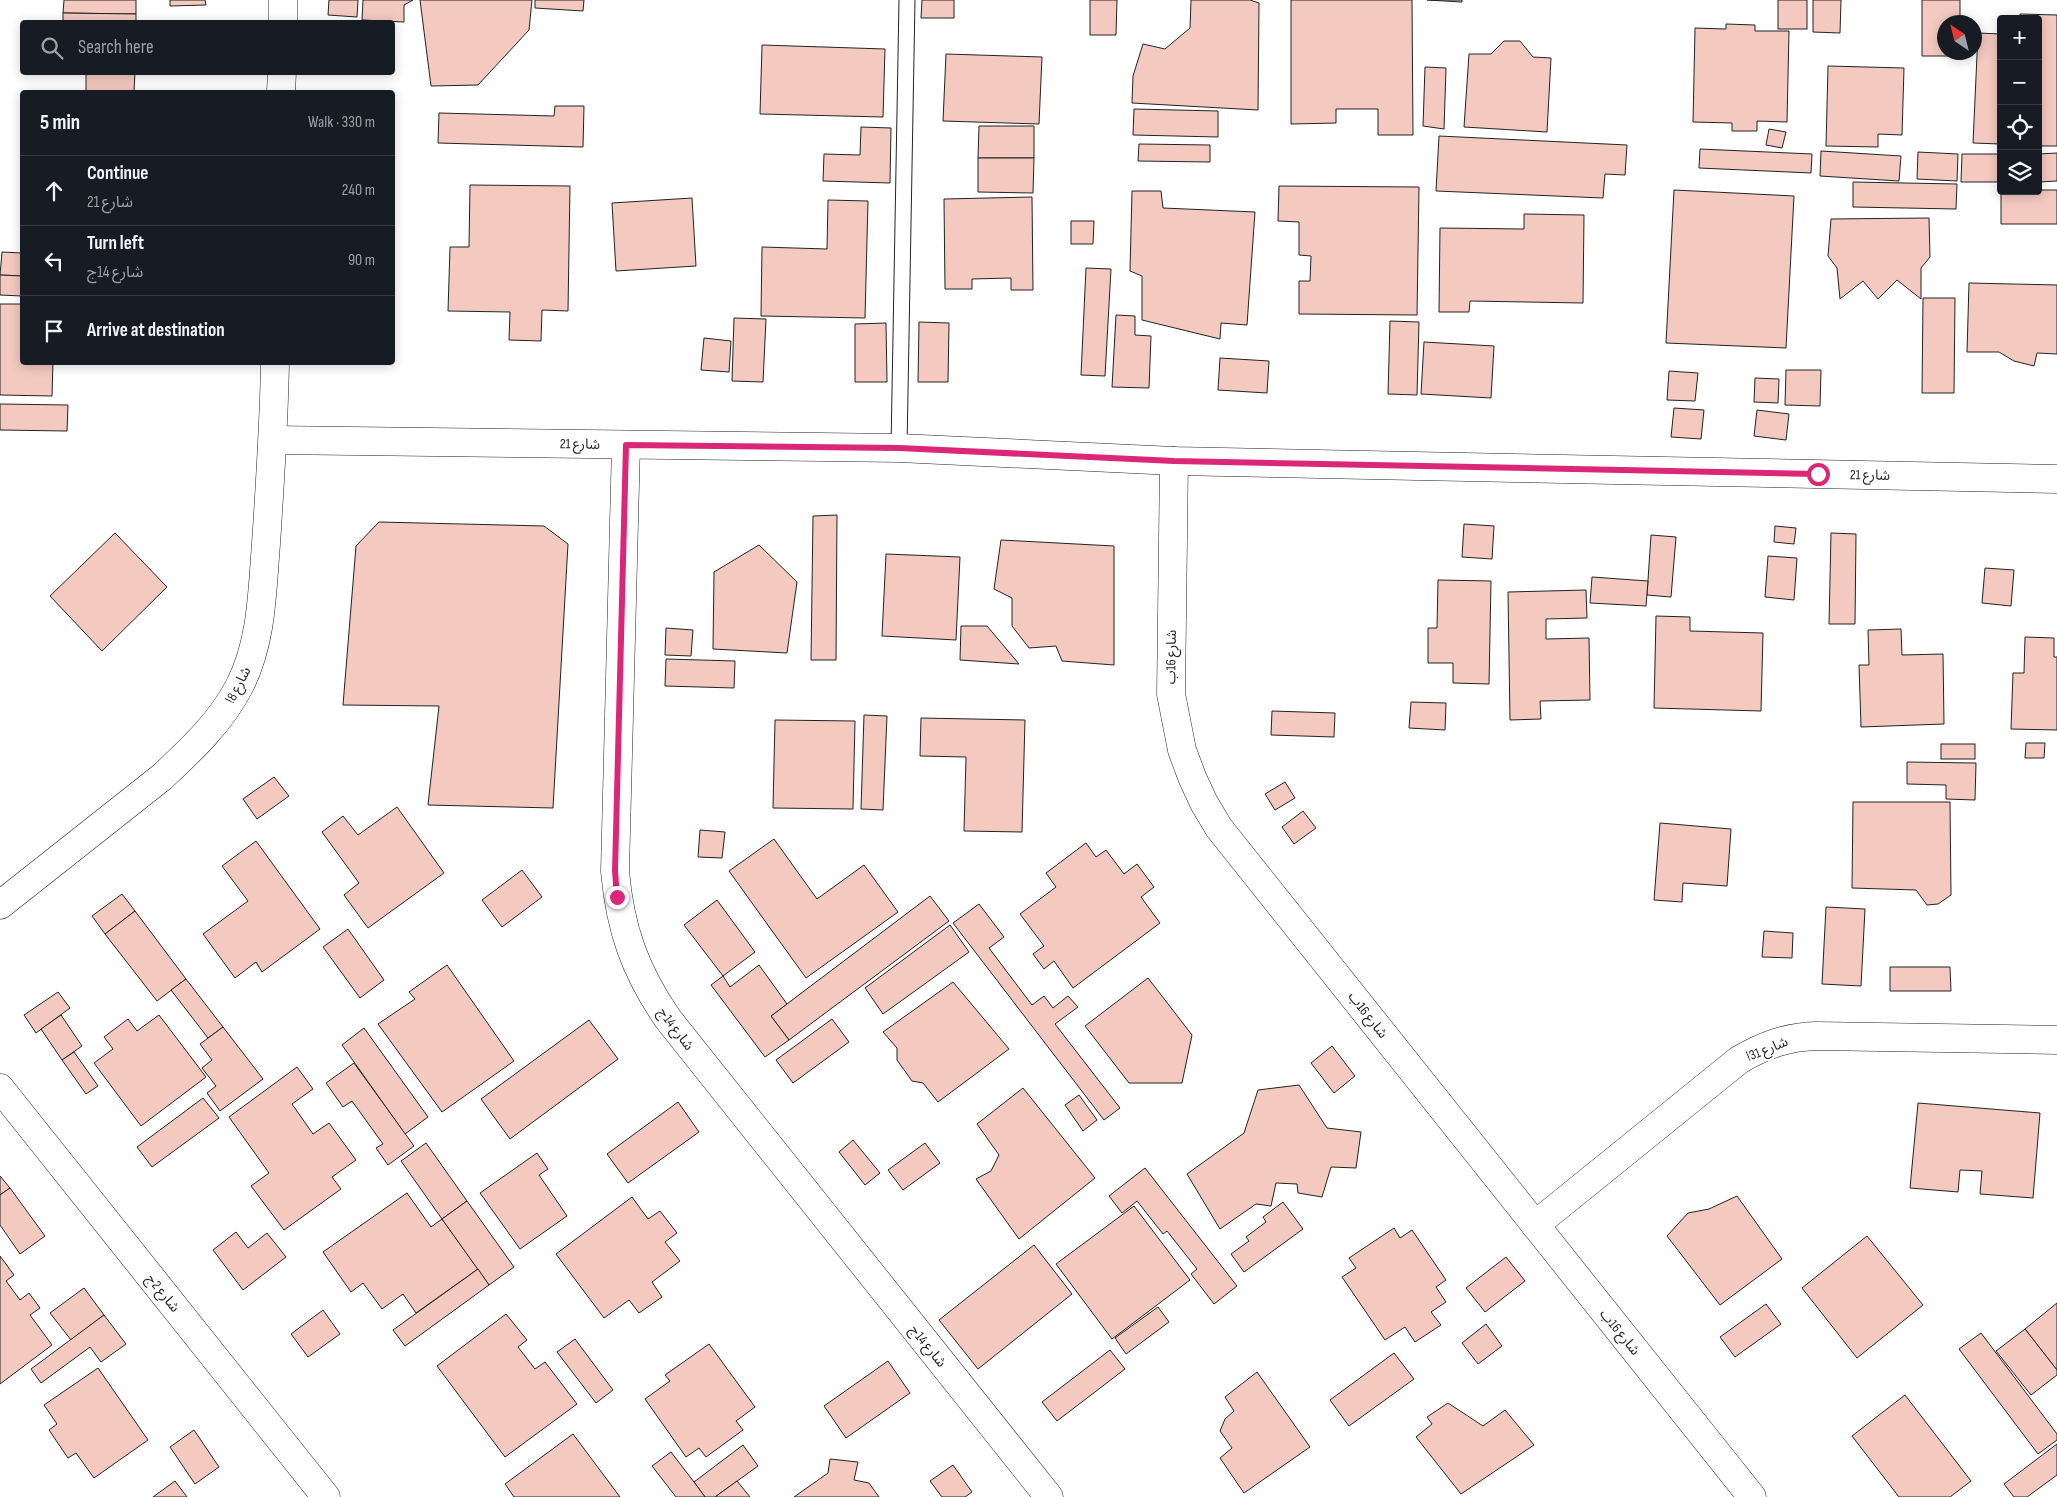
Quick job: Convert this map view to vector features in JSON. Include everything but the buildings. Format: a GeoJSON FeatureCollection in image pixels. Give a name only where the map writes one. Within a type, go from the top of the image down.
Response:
{"type":"FeatureCollection","features":[{"type":"Feature","properties":{"kind":"street"},"geometry":{"type":"LineString","coordinates":[[283,0],[283,20]]}},
{"type":"Feature","properties":{"kind":"street"},"geometry":{"type":"LineString","coordinates":[[281,90],[282,75]]}},
{"type":"Feature","properties":{"kind":"street","name":"شارع 8ا"},"geometry":{"type":"LineString","coordinates":[[0,905],[162,777],[207,733],[226,710],[248,667],[259,629],[273,440],[275,365]]}},
{"type":"Feature","properties":{"kind":"street","name":"شارع 21"},"geometry":{"type":"LineString","coordinates":[[273,440],[899,448],[1174,461],[2057,479]]}},
{"type":"Feature","properties":{"kind":"street","name":"شارع 14ج"},"geometry":{"type":"LineString","coordinates":[[626,445],[615,871],[617,897],[630,949],[640,974],[668,1019],[1049,1497]]}},
{"type":"Feature","properties":{"kind":"street","name":"شارع 16ب"},"geometry":{"type":"LineString","coordinates":[[1174,461],[1170,694],[1182,750],[1204,803],[1219,828],[1752,1497]]}},
{"type":"Feature","properties":{"kind":"street","name":"شارع 31ا"},"geometry":{"type":"LineString","coordinates":[[1535,1225],[1739,1060],[1776,1042],[1798,1037],[1816,1036],[2057,1040]]}},
{"type":"Feature","properties":{"kind":"street","name":"شارع 2ج"},"geometry":{"type":"LineString","coordinates":[[0,1088],[326,1497]]}},
{"type":"Feature","properties":{"kind":"lane"},"geometry":{"type":"LineString","coordinates":[[899,448],[907,0]]}},
{"type":"Feature","properties":{"kind":"route"},"geometry":{"type":"LineString","coordinates":[[617,897],[615,871],[626,445],[899,448],[1174,461],[1818,474]]}}]}
